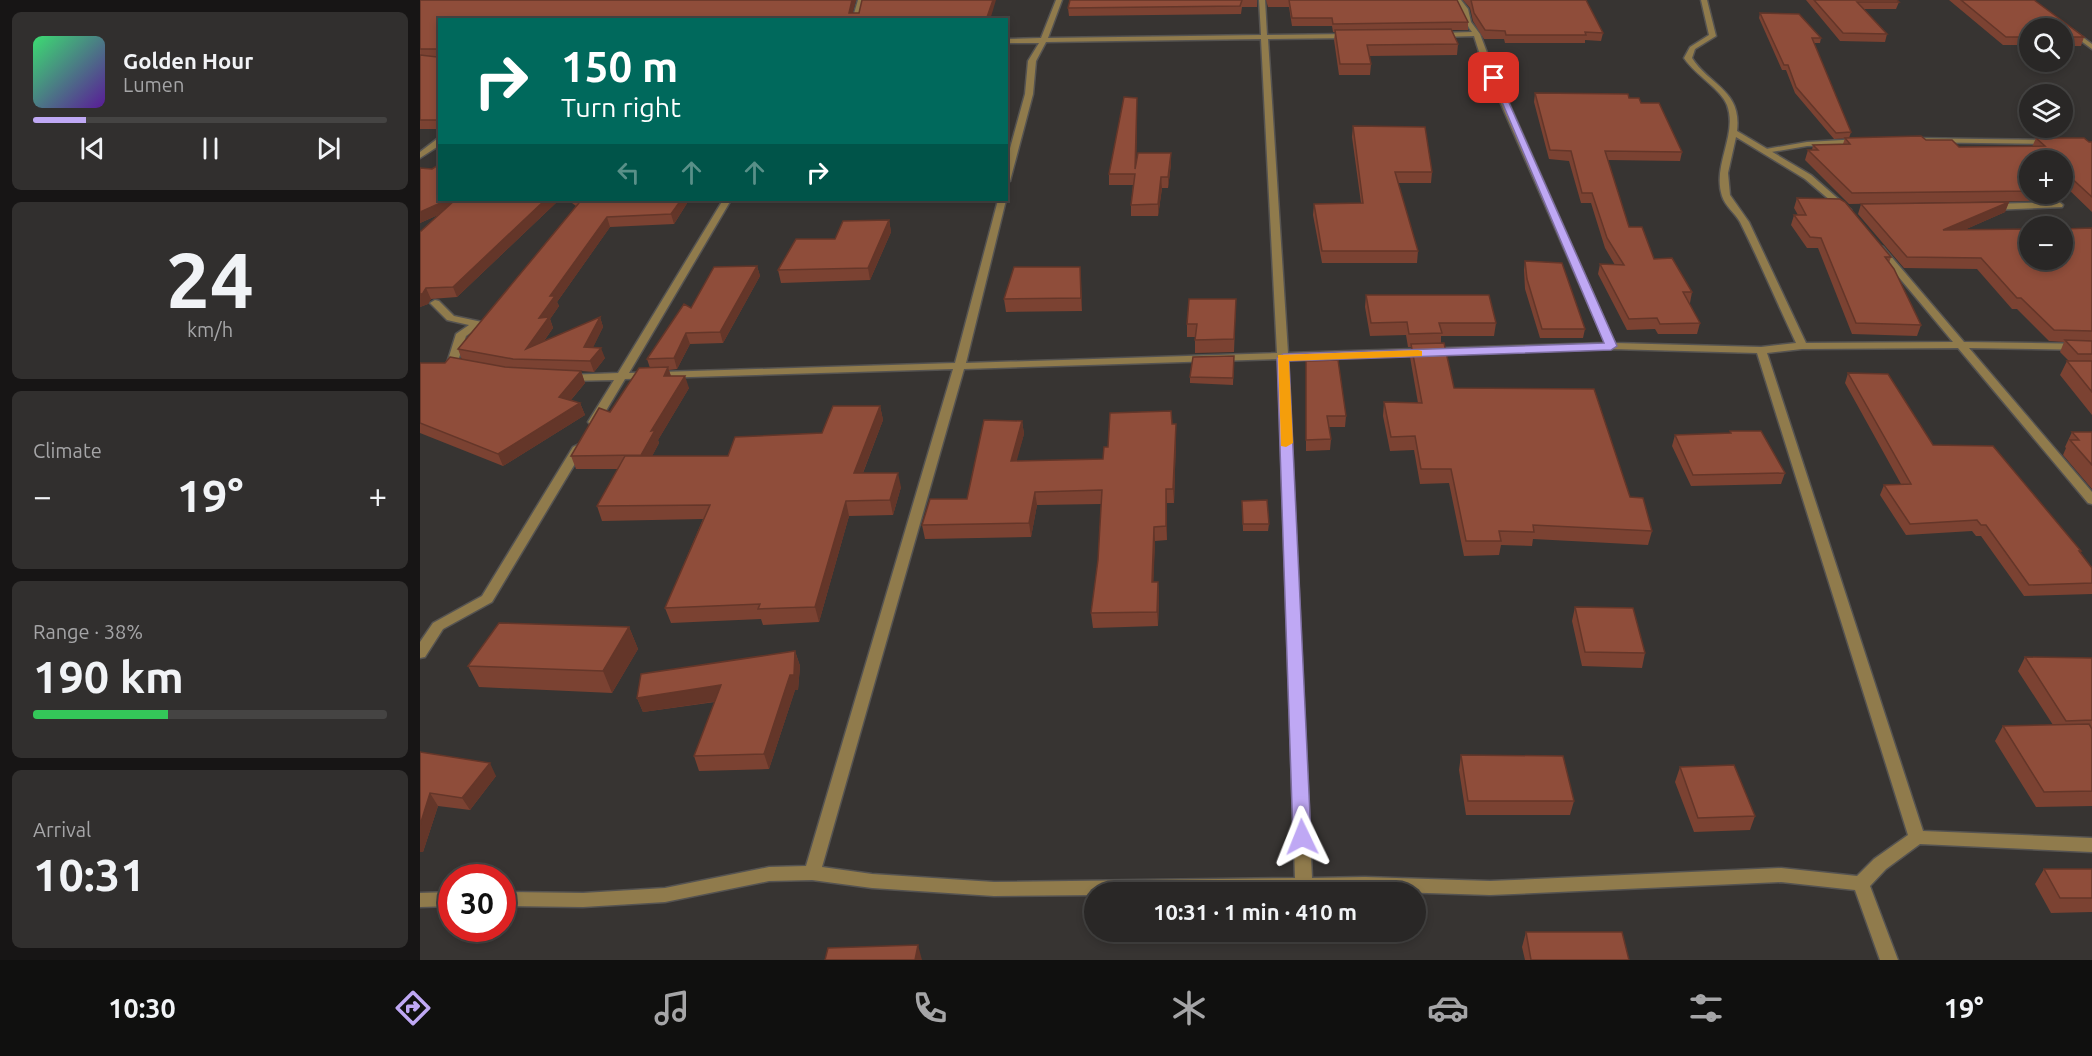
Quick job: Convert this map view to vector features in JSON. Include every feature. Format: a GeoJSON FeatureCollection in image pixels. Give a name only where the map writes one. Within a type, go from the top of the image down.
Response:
{"type":"FeatureCollection","features":[{"type":"Feature","properties":{"kind":"street"},"geometry":{"type":"LineString","coordinates":[[856,18],[861,0]]}},
{"type":"Feature","properties":{"kind":"street"},"geometry":{"type":"LineString","coordinates":[[1008,174],[1029,94],[1032,61],[1049,30],[1059,0]]}},
{"type":"Feature","properties":{"kind":"street"},"geometry":{"type":"LineString","coordinates":[[1262,0],[1266,36],[1283,358],[1304,882]]}},
{"type":"Feature","properties":{"kind":"street"},"geometry":{"type":"LineString","coordinates":[[1458,0],[1465,9],[1468,22],[1477,34],[1485,58],[1611,346]]}},
{"type":"Feature","properties":{"kind":"street"},"geometry":{"type":"LineString","coordinates":[[1704,0],[1713,36],[1692,48],[1688,58],[1694,70],[1722,93],[1731,105],[1734,133],[1725,172],[1726,195],[1742,218],[1802,346]]}},
{"type":"Feature","properties":{"kind":"street"},"geometry":{"type":"LineString","coordinates":[[2073,33],[2092,47]]}},
{"type":"Feature","properties":{"kind":"street"},"geometry":{"type":"LineString","coordinates":[[1430,36],[1477,34]]}},
{"type":"Feature","properties":{"kind":"street"},"geometry":{"type":"LineString","coordinates":[[1008,41],[1357,36]]}},
{"type":"Feature","properties":{"kind":"street"},"geometry":{"type":"LineString","coordinates":[[1734,133],[1790,164],[1846,209],[1856,213]]}},
{"type":"Feature","properties":{"kind":"street"},"geometry":{"type":"LineString","coordinates":[[1905,140],[2057,142]]}},
{"type":"Feature","properties":{"kind":"street"},"geometry":{"type":"LineString","coordinates":[[1766,151],[1807,144],[1872,141]]}},
{"type":"Feature","properties":{"kind":"street"},"geometry":{"type":"LineString","coordinates":[[422,155],[438,143]]}},
{"type":"Feature","properties":{"kind":"street"},"geometry":{"type":"LineString","coordinates":[[422,155],[438,155]]}},
{"type":"Feature","properties":{"kind":"street"},"geometry":{"type":"LineString","coordinates":[[420,653],[438,626],[487,599],[540,516],[726,201]]}},
{"type":"Feature","properties":{"kind":"street"},"geometry":{"type":"LineString","coordinates":[[812,873],[959,368],[1002,201]]}},
{"type":"Feature","properties":{"kind":"street"},"geometry":{"type":"LineString","coordinates":[[1976,208],[2059,205]]}},
{"type":"Feature","properties":{"kind":"street"},"geometry":{"type":"LineString","coordinates":[[1877,245],[2092,500]]}},
{"type":"Feature","properties":{"kind":"street"},"geometry":{"type":"LineString","coordinates":[[435,303],[451,318],[478,324],[460,334],[452,363],[474,367]]}},
{"type":"Feature","properties":{"kind":"street"},"geometry":{"type":"LineString","coordinates":[[559,378],[959,368],[1611,346],[1761,350],[1802,346],[2092,347]]}},
{"type":"Feature","properties":{"kind":"street"},"geometry":{"type":"LineString","coordinates":[[1761,350],[1917,837]]}},
{"type":"Feature","properties":{"kind":"street"},"geometry":{"type":"LineString","coordinates":[[1861,884],[1880,864],[1917,837],[2092,845]]}},
{"type":"Feature","properties":{"kind":"street"},"geometry":{"type":"LineString","coordinates":[[516,899],[583,900],[665,896],[769,874],[812,873],[872,881],[994,889],[1084,888]]}},
{"type":"Feature","properties":{"kind":"street"},"geometry":{"type":"LineString","coordinates":[[1426,887],[1490,888],[1781,875],[1861,884]]}},
{"type":"Feature","properties":{"kind":"street"},"geometry":{"type":"LineString","coordinates":[[1861,884],[1889,960]]}},
{"type":"Feature","properties":{"kind":"street"},"geometry":{"type":"LineString","coordinates":[[420,900],[438,899]]}},
{"type":"Feature","properties":{"kind":"building"},"geometry":{"type":"Polygon","coordinates":[[[420,0],[852,0],[849,13],[859,13],[862,0],[993,0],[987,18],[438,18],[438,49],[420,49],[420,0]]]}},
{"type":"Feature","properties":{"kind":"building"},"geometry":{"type":"Polygon","coordinates":[[[1070,0],[1242,0],[1240,6],[1068,8],[1070,0]]]}},
{"type":"Feature","properties":{"kind":"building"},"geometry":{"type":"Polygon","coordinates":[[[1289,0],[1457,0],[1468,22],[1333,24],[1332,18],[1292,18],[1289,0]]]}},
{"type":"Feature","properties":{"kind":"building"},"geometry":{"type":"Polygon","coordinates":[[[1471,0],[1586,0],[1603,33],[1506,35],[1505,31],[1485,30],[1474,13],[1471,0]]]}},
{"type":"Feature","properties":{"kind":"building"},"geometry":{"type":"Polygon","coordinates":[[[1814,0],[1897,0],[1899,2],[1857,2],[1887,34],[1843,33],[1814,0]]]}},
{"type":"Feature","properties":{"kind":"building"},"geometry":{"type":"Polygon","coordinates":[[[1961,0],[2034,0],[2058,18],[2019,18],[2019,37],[2006,37],[1961,0]]]}},
{"type":"Feature","properties":{"kind":"building"},"geometry":{"type":"Polygon","coordinates":[[[1760,13],[1799,14],[1821,38],[1812,38],[1851,132],[1836,133],[1796,87],[1788,65],[1784,65],[1760,13]]]}},
{"type":"Feature","properties":{"kind":"building"},"geometry":{"type":"Polygon","coordinates":[[[1451,29],[1458,44],[1367,45],[1371,64],[1340,64],[1335,30],[1451,29]]]}},
{"type":"Feature","properties":{"kind":"building"},"geometry":{"type":"Polygon","coordinates":[[[2073,29],[2084,37],[2073,37],[2073,29]]]}},
{"type":"Feature","properties":{"kind":"building"},"geometry":{"type":"Polygon","coordinates":[[[438,49],[438,120],[420,120],[420,55],[437,57],[438,49]]]}},
{"type":"Feature","properties":{"kind":"building"},"geometry":{"type":"Polygon","coordinates":[[[1535,93],[1628,94],[1629,98],[1639,98],[1641,103],[1659,103],[1682,152],[1605,151],[1629,227],[1642,227],[1654,259],[1672,258],[1692,292],[1683,292],[1700,323],[1660,324],[1657,318],[1629,319],[1600,264],[1624,265],[1607,238],[1592,193],[1582,193],[1571,151],[1550,150],[1535,93]]]}},
{"type":"Feature","properties":{"kind":"building"},"geometry":{"type":"Polygon","coordinates":[[[1124,97],[1137,98],[1135,169],[1138,153],[1171,153],[1168,177],[1161,177],[1158,204],[1131,205],[1135,174],[1109,174],[1124,97]]]}},
{"type":"Feature","properties":{"kind":"building"},"geometry":{"type":"Polygon","coordinates":[[[1353,126],[1425,127],[1432,172],[1395,172],[1418,251],[1322,251],[1314,204],[1363,203],[1353,126]]]}},
{"type":"Feature","properties":{"kind":"building"},"geometry":{"type":"Polygon","coordinates":[[[1921,136],[1926,140],[1952,140],[1959,147],[2045,146],[2036,138],[2084,138],[2092,142],[2092,197],[2073,180],[2073,150],[2019,150],[2019,191],[1852,193],[1808,150],[1818,150],[1813,145],[1850,144],[1845,138],[1921,136]]]}},
{"type":"Feature","properties":{"kind":"building"},"geometry":{"type":"Polygon","coordinates":[[[438,165],[438,201],[445,201],[420,212],[420,168],[432,169],[438,165]]]}},
{"type":"Feature","properties":{"kind":"building"},"geometry":{"type":"Polygon","coordinates":[[[1797,198],[1840,199],[1845,202],[1891,257],[1885,257],[1894,269],[1921,325],[1856,323],[1821,238],[1810,237],[1794,215],[1806,215],[1797,198]]]}},
{"type":"Feature","properties":{"kind":"building"},"geometry":{"type":"Polygon","coordinates":[[[454,201],[544,201],[453,287],[426,288],[420,295],[420,232],[454,201]]]}},
{"type":"Feature","properties":{"kind":"building"},"geometry":{"type":"Polygon","coordinates":[[[576,201],[680,201],[671,214],[607,217],[550,296],[555,296],[539,318],[549,317],[526,349],[600,317],[584,347],[601,348],[590,361],[513,359],[458,349],[579,203],[576,201]]]}},
{"type":"Feature","properties":{"kind":"building"},"geometry":{"type":"Polygon","coordinates":[[[2009,202],[1943,230],[2019,229],[2019,270],[2073,270],[2073,229],[2092,228],[2092,331],[2054,330],[2021,298],[2017,298],[1981,258],[1907,257],[1861,204],[2009,202]]]}},
{"type":"Feature","properties":{"kind":"building"},"geometry":{"type":"Polygon","coordinates":[[[889,220],[868,268],[778,270],[796,239],[835,239],[843,221],[889,220]]]}},
{"type":"Feature","properties":{"kind":"building"},"geometry":{"type":"Polygon","coordinates":[[[1525,261],[1562,263],[1585,329],[1542,329],[1527,279],[1525,261]]]}},
{"type":"Feature","properties":{"kind":"building"},"geometry":{"type":"Polygon","coordinates":[[[757,266],[720,332],[686,333],[674,358],[647,359],[684,304],[691,308],[714,267],[757,266]]]}},
{"type":"Feature","properties":{"kind":"building"},"geometry":{"type":"Polygon","coordinates":[[[1014,267],[1080,267],[1081,298],[1004,299],[1014,267]]]}},
{"type":"Feature","properties":{"kind":"building"},"geometry":{"type":"Polygon","coordinates":[[[1366,295],[1489,295],[1496,323],[1439,323],[1442,333],[1409,334],[1407,322],[1371,323],[1366,295]]]}},
{"type":"Feature","properties":{"kind":"building"},"geometry":{"type":"Polygon","coordinates":[[[1189,299],[1236,299],[1234,339],[1195,340],[1197,324],[1187,324],[1189,299]]]}},
{"type":"Feature","properties":{"kind":"building"},"geometry":{"type":"Polygon","coordinates":[[[2065,340],[2092,341],[2092,354],[2078,354],[2065,340]]]}},
{"type":"Feature","properties":{"kind":"building"},"geometry":{"type":"Polygon","coordinates":[[[1444,343],[1454,388],[1594,389],[1630,497],[1643,498],[1652,531],[1533,525],[1534,532],[1499,531],[1501,541],[1466,541],[1451,469],[1421,469],[1415,436],[1391,437],[1384,402],[1422,403],[1411,344],[1444,343]]]}},
{"type":"Feature","properties":{"kind":"building"},"geometry":{"type":"Polygon","coordinates":[[[1234,356],[1233,378],[1190,377],[1193,357],[1234,356]]]}},
{"type":"Feature","properties":{"kind":"building"},"geometry":{"type":"Polygon","coordinates":[[[450,357],[505,367],[581,371],[559,397],[580,403],[498,454],[420,423],[420,363],[445,363],[450,357]]]}},
{"type":"Feature","properties":{"kind":"building"},"geometry":{"type":"Polygon","coordinates":[[[1338,360],[1346,416],[1327,416],[1331,439],[1306,440],[1306,361],[1338,360]]]}},
{"type":"Feature","properties":{"kind":"building"},"geometry":{"type":"Polygon","coordinates":[[[2067,361],[2092,361],[2092,392],[2067,361]]]}},
{"type":"Feature","properties":{"kind":"building"},"geometry":{"type":"Polygon","coordinates":[[[668,367],[664,376],[685,376],[651,431],[655,430],[641,455],[571,456],[599,408],[610,412],[639,368],[668,367]]]}},
{"type":"Feature","properties":{"kind":"building"},"geometry":{"type":"Polygon","coordinates":[[[1848,373],[1888,374],[1933,445],[1993,446],[2081,551],[2079,551],[2092,568],[2092,583],[2029,585],[1986,525],[1981,525],[1977,520],[1910,524],[1884,485],[1911,484],[1848,373]]]}},
{"type":"Feature","properties":{"kind":"building"},"geometry":{"type":"Polygon","coordinates":[[[833,406],[880,406],[854,473],[898,473],[890,500],[846,501],[815,607],[758,609],[760,604],[665,608],[710,505],[597,506],[625,456],[728,456],[735,437],[822,433],[833,406]]]}},
{"type":"Feature","properties":{"kind":"building"},"geometry":{"type":"Polygon","coordinates":[[[1171,411],[1172,424],[1176,424],[1173,489],[1166,489],[1166,526],[1154,527],[1152,582],[1158,582],[1157,612],[1091,613],[1098,560],[1102,490],[1035,492],[1029,523],[922,525],[930,499],[967,499],[984,420],[1022,421],[1011,461],[1103,459],[1104,447],[1108,447],[1110,413],[1171,411]]]}},
{"type":"Feature","properties":{"kind":"building"},"geometry":{"type":"Polygon","coordinates":[[[1730,431],[1761,431],[1785,473],[1693,475],[1675,435],[1731,433],[1730,431]]]}},
{"type":"Feature","properties":{"kind":"building"},"geometry":{"type":"Polygon","coordinates":[[[2072,432],[2092,432],[2092,465],[2070,440],[2079,440],[2072,432]]]}},
{"type":"Feature","properties":{"kind":"building"},"geometry":{"type":"Polygon","coordinates":[[[1267,500],[1269,524],[1243,524],[1242,501],[1267,500]]]}},
{"type":"Feature","properties":{"kind":"building"},"geometry":{"type":"Polygon","coordinates":[[[1575,607],[1633,608],[1645,653],[1585,652],[1575,607]]]}},
{"type":"Feature","properties":{"kind":"building"},"geometry":{"type":"Polygon","coordinates":[[[499,623],[629,627],[603,671],[468,666],[499,623]]]}},
{"type":"Feature","properties":{"kind":"building"},"geometry":{"type":"Polygon","coordinates":[[[795,651],[794,675],[790,675],[764,754],[694,756],[721,685],[637,698],[641,674],[795,651]]]}},
{"type":"Feature","properties":{"kind":"building"},"geometry":{"type":"Polygon","coordinates":[[[2025,657],[2092,658],[2092,720],[2066,721],[2025,657]]]}},
{"type":"Feature","properties":{"kind":"building"},"geometry":{"type":"Polygon","coordinates":[[[2089,724],[2092,729],[2092,791],[2044,792],[2003,726],[2089,724]]]}},
{"type":"Feature","properties":{"kind":"building"},"geometry":{"type":"Polygon","coordinates":[[[420,752],[490,763],[462,798],[430,793],[420,825],[420,752]]]}},
{"type":"Feature","properties":{"kind":"building"},"geometry":{"type":"Polygon","coordinates":[[[1461,755],[1563,756],[1574,801],[1468,801],[1461,755]]]}},
{"type":"Feature","properties":{"kind":"building"},"geometry":{"type":"Polygon","coordinates":[[[1734,765],[1755,816],[1698,818],[1680,767],[1734,765]]]}},
{"type":"Feature","properties":{"kind":"building"},"geometry":{"type":"Polygon","coordinates":[[[2044,869],[2092,869],[2092,898],[2060,898],[2044,869]]]}},
{"type":"Feature","properties":{"kind":"building"},"geometry":{"type":"Polygon","coordinates":[[[1526,932],[1622,932],[1629,960],[1531,960],[1526,932]]]}},
{"type":"Feature","properties":{"kind":"building"},"geometry":{"type":"Polygon","coordinates":[[[918,945],[915,960],[825,960],[828,948],[918,945]]]}},
{"type":"Feature","properties":{"kind":"slow traffic"},"geometry":{"type":"LineString","coordinates":[[1286,443],[1283,358],[1418,353]]}},
{"type":"Feature","properties":{"kind":"route"},"geometry":{"type":"LineString","coordinates":[[1302,837],[1283,358],[1611,346],[1494,78]]}}]}
